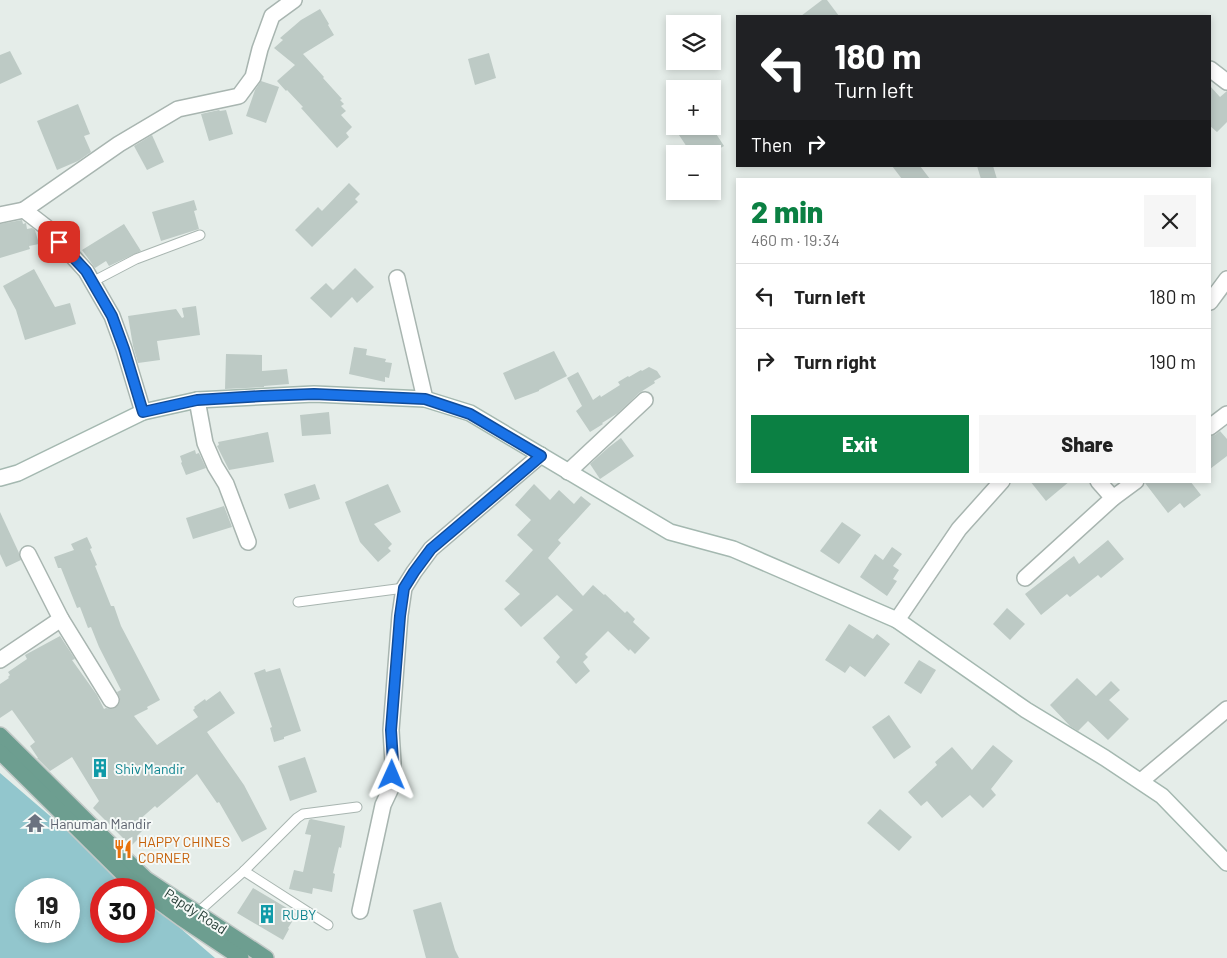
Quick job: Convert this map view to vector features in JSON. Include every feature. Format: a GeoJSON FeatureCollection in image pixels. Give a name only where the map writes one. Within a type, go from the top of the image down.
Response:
{"type":"FeatureCollection","features":[{"type":"Feature","properties":{"kind":"main road","name":"Papdy Road"},"geometry":{"type":"LineString","coordinates":[[0,735],[146,879],[266,958]]}},
{"type":"Feature","properties":{"kind":"main road"},"geometry":{"type":"LineString","coordinates":[[0,752],[127,878]]}},
{"type":"Feature","properties":{"kind":"main road"},"geometry":{"type":"LineString","coordinates":[[155,899],[241,958]]}},
{"type":"Feature","properties":{"kind":"street"},"geometry":{"type":"LineString","coordinates":[[0,215],[24,210],[119,144],[178,109],[239,96],[253,78],[260,49],[272,16],[294,0]]}},
{"type":"Feature","properties":{"kind":"street"},"geometry":{"type":"LineString","coordinates":[[1211,70],[1227,82]]}},
{"type":"Feature","properties":{"kind":"street"},"geometry":{"type":"LineString","coordinates":[[24,210],[46,227],[86,271],[112,316],[143,412]]}},
{"type":"Feature","properties":{"kind":"street"},"geometry":{"type":"LineString","coordinates":[[397,278],[425,399]]}},
{"type":"Feature","properties":{"kind":"street"},"geometry":{"type":"LineString","coordinates":[[1211,301],[1227,279]]}},
{"type":"Feature","properties":{"kind":"street"},"geometry":{"type":"LineString","coordinates":[[0,478],[18,473],[143,412],[197,400],[314,394],[425,399],[470,414],[670,532],[733,549],[897,620],[1026,710],[1105,758],[1162,796],[1227,863]]}},
{"type":"Feature","properties":{"kind":"street"},"geometry":{"type":"LineString","coordinates":[[197,400],[205,443],[235,504],[248,542]]}},
{"type":"Feature","properties":{"kind":"street"},"geometry":{"type":"LineString","coordinates":[[568,472],[644,400]]}},
{"type":"Feature","properties":{"kind":"street"},"geometry":{"type":"LineString","coordinates":[[1211,426],[1227,414]]}},
{"type":"Feature","properties":{"kind":"street"},"geometry":{"type":"LineString","coordinates":[[360,911],[382,805],[390,788],[393,762],[391,730],[404,588],[431,549],[541,456]]}},
{"type":"Feature","properties":{"kind":"street"},"geometry":{"type":"LineString","coordinates":[[897,620],[959,529],[1000,483]]}},
{"type":"Feature","properties":{"kind":"street"},"geometry":{"type":"LineString","coordinates":[[1100,483],[1113,498]]}},
{"type":"Feature","properties":{"kind":"street"},"geometry":{"type":"LineString","coordinates":[[1025,578],[1113,498],[1133,483]]}},
{"type":"Feature","properties":{"kind":"street"},"geometry":{"type":"LineString","coordinates":[[28,554],[61,619],[110,700]]}},
{"type":"Feature","properties":{"kind":"street"},"geometry":{"type":"LineString","coordinates":[[0,660],[61,619]]}},
{"type":"Feature","properties":{"kind":"street"},"geometry":{"type":"LineString","coordinates":[[1140,782],[1227,708]]}},
{"type":"Feature","properties":{"kind":"lane"},"geometry":{"type":"LineString","coordinates":[[92,282],[136,259],[200,235]]}},
{"type":"Feature","properties":{"kind":"lane"},"geometry":{"type":"LineString","coordinates":[[298,602],[404,588]]}},
{"type":"Feature","properties":{"kind":"lane"},"geometry":{"type":"LineString","coordinates":[[197,913],[244,871],[297,818],[303,814],[357,806]]}},
{"type":"Feature","properties":{"kind":"lane"},"geometry":{"type":"LineString","coordinates":[[244,871],[328,925]]}},
{"type":"Feature","properties":{"kind":"water"},"geometry":{"type":"Polygon","coordinates":[[[0,773],[122,878],[90,878],[90,943],[155,943],[155,906],[215,958],[0,958],[0,773]]]}},
{"type":"Feature","properties":{"kind":"building"},"geometry":{"type":"Polygon","coordinates":[[[822,0],[827,0],[838,15],[802,15],[822,0]]]}},
{"type":"Feature","properties":{"kind":"building"},"geometry":{"type":"Polygon","coordinates":[[[320,9],[334,35],[303,54],[324,77],[344,104],[341,106],[346,111],[341,115],[352,127],[346,133],[349,137],[337,148],[301,108],[303,107],[277,81],[295,65],[274,48],[283,40],[280,38],[301,20],[320,9]]]}},
{"type":"Feature","properties":{"kind":"building"},"geometry":{"type":"Polygon","coordinates":[[[10,51],[22,74],[0,84],[0,55],[10,51]]]}},
{"type":"Feature","properties":{"kind":"building"},"geometry":{"type":"Polygon","coordinates":[[[489,53],[496,78],[475,85],[468,59],[489,53]]]}},
{"type":"Feature","properties":{"kind":"building"},"geometry":{"type":"Polygon","coordinates":[[[261,81],[279,87],[266,123],[246,116],[255,90],[261,81]]]}},
{"type":"Feature","properties":{"kind":"building"},"geometry":{"type":"Polygon","coordinates":[[[1211,87],[1220,97],[1227,91],[1227,122],[1217,132],[1211,127],[1211,87]]]}},
{"type":"Feature","properties":{"kind":"building"},"geometry":{"type":"Polygon","coordinates":[[[78,104],[90,134],[84,136],[91,152],[78,161],[57,170],[37,121],[78,104]]]}},
{"type":"Feature","properties":{"kind":"building"},"geometry":{"type":"Polygon","coordinates":[[[226,110],[233,134],[209,141],[201,114],[226,110]]]}},
{"type":"Feature","properties":{"kind":"building"},"geometry":{"type":"Polygon","coordinates":[[[152,135],[164,162],[147,170],[134,146],[152,135]]]}},
{"type":"Feature","properties":{"kind":"building"},"geometry":{"type":"Polygon","coordinates":[[[679,135],[717,135],[724,146],[721,148],[721,145],[686,145],[679,135]]]}},
{"type":"Feature","properties":{"kind":"building"},"geometry":{"type":"Polygon","coordinates":[[[893,167],[921,167],[929,178],[901,178],[893,167]]]}},
{"type":"Feature","properties":{"kind":"building"},"geometry":{"type":"Polygon","coordinates":[[[977,167],[993,167],[997,178],[981,178],[977,167]]]}},
{"type":"Feature","properties":{"kind":"building"},"geometry":{"type":"Polygon","coordinates":[[[349,183],[360,194],[355,199],[358,202],[312,247],[295,230],[318,207],[322,211],[349,183]]]}},
{"type":"Feature","properties":{"kind":"building"},"geometry":{"type":"Polygon","coordinates":[[[194,200],[197,210],[194,211],[199,229],[161,241],[152,212],[194,200]]]}},
{"type":"Feature","properties":{"kind":"building"},"geometry":{"type":"Polygon","coordinates":[[[22,220],[23,224],[26,223],[27,229],[32,228],[35,230],[39,244],[29,246],[30,249],[0,258],[0,224],[22,220]]]}},
{"type":"Feature","properties":{"kind":"building"},"geometry":{"type":"Polygon","coordinates":[[[124,224],[141,251],[109,266],[106,261],[95,268],[82,250],[124,224]]]}},
{"type":"Feature","properties":{"kind":"building"},"geometry":{"type":"Polygon","coordinates":[[[355,268],[374,287],[357,303],[352,297],[331,318],[310,298],[326,283],[333,290],[355,268]]]}},
{"type":"Feature","properties":{"kind":"building"},"geometry":{"type":"Polygon","coordinates":[[[34,269],[55,307],[70,303],[76,324],[25,340],[16,310],[3,286],[34,269]]]}},
{"type":"Feature","properties":{"kind":"building"},"geometry":{"type":"Polygon","coordinates":[[[196,306],[200,335],[157,341],[160,360],[138,363],[128,316],[176,309],[182,318],[184,317],[182,308],[196,306]]]}},
{"type":"Feature","properties":{"kind":"building"},"geometry":{"type":"Polygon","coordinates":[[[354,347],[367,349],[366,355],[386,359],[385,362],[392,363],[389,378],[385,377],[385,382],[349,374],[354,347]]]}},
{"type":"Feature","properties":{"kind":"building"},"geometry":{"type":"Polygon","coordinates":[[[554,351],[567,376],[539,391],[515,400],[503,373],[554,351]]]}},
{"type":"Feature","properties":{"kind":"building"},"geometry":{"type":"Polygon","coordinates":[[[226,354],[262,355],[262,371],[287,369],[289,384],[225,389],[226,354]]]}},
{"type":"Feature","properties":{"kind":"building"},"geometry":{"type":"Polygon","coordinates":[[[649,367],[657,371],[661,377],[639,393],[618,413],[590,432],[576,411],[582,406],[567,378],[578,372],[593,400],[620,385],[618,382],[628,376],[649,367]]]}},
{"type":"Feature","properties":{"kind":"building"},"geometry":{"type":"Polygon","coordinates":[[[329,412],[331,434],[302,436],[300,415],[329,412]]]}},
{"type":"Feature","properties":{"kind":"building"},"geometry":{"type":"Polygon","coordinates":[[[1220,431],[1227,439],[1227,456],[1211,468],[1211,436],[1220,431]]]}},
{"type":"Feature","properties":{"kind":"building"},"geometry":{"type":"Polygon","coordinates":[[[268,432],[274,462],[229,470],[217,446],[219,445],[218,442],[268,432]]]}},
{"type":"Feature","properties":{"kind":"building"},"geometry":{"type":"Polygon","coordinates":[[[621,438],[634,456],[600,479],[590,464],[621,438]]]}},
{"type":"Feature","properties":{"kind":"building"},"geometry":{"type":"Polygon","coordinates":[[[195,450],[196,454],[199,453],[206,468],[186,475],[180,456],[195,450]]]}},
{"type":"Feature","properties":{"kind":"building"},"geometry":{"type":"Polygon","coordinates":[[[1032,483],[1068,483],[1046,501],[1032,483]]]}},
{"type":"Feature","properties":{"kind":"building"},"geometry":{"type":"Polygon","coordinates":[[[1145,483],[1192,483],[1201,495],[1184,508],[1180,503],[1168,513],[1145,483]]]}},
{"type":"Feature","properties":{"kind":"building"},"geometry":{"type":"Polygon","coordinates":[[[315,484],[320,499],[289,509],[284,494],[315,484]]]}},
{"type":"Feature","properties":{"kind":"building"},"geometry":{"type":"Polygon","coordinates":[[[388,484],[401,512],[374,524],[392,544],[388,548],[391,551],[378,562],[360,542],[345,502],[388,484]]]}},
{"type":"Feature","properties":{"kind":"building"},"geometry":{"type":"Polygon","coordinates":[[[534,484],[550,500],[559,490],[574,504],[581,496],[591,504],[558,540],[561,543],[548,558],[583,596],[593,585],[625,613],[627,611],[635,619],[633,622],[650,638],[635,654],[630,649],[629,651],[608,631],[585,654],[588,657],[583,662],[590,671],[576,684],[556,662],[560,657],[543,638],[573,610],[557,595],[521,627],[504,609],[520,594],[505,581],[533,550],[517,535],[531,520],[515,505],[534,484]]]}},
{"type":"Feature","properties":{"kind":"building"},"geometry":{"type":"Polygon","coordinates":[[[224,506],[232,527],[193,539],[186,518],[224,506]]]}},
{"type":"Feature","properties":{"kind":"building"},"geometry":{"type":"Polygon","coordinates":[[[0,512],[21,560],[6,567],[0,554],[0,512]]]}},
{"type":"Feature","properties":{"kind":"building"},"geometry":{"type":"Polygon","coordinates":[[[842,522],[861,535],[839,564],[820,551],[842,522]]]}},
{"type":"Feature","properties":{"kind":"building"},"geometry":{"type":"Polygon","coordinates":[[[87,537],[97,565],[95,566],[111,606],[114,606],[121,626],[160,700],[134,716],[157,745],[198,717],[193,710],[194,707],[220,691],[235,713],[207,732],[244,785],[267,829],[242,842],[219,802],[217,803],[197,774],[157,808],[155,806],[138,821],[145,828],[131,846],[93,808],[99,801],[72,757],[50,771],[37,758],[30,746],[35,742],[12,710],[0,718],[0,684],[9,678],[8,672],[27,659],[25,655],[60,636],[75,659],[72,660],[97,695],[104,709],[115,708],[119,704],[120,699],[117,692],[121,690],[91,627],[88,628],[80,607],[77,608],[61,568],[58,568],[54,557],[74,550],[71,544],[87,537]]]}},
{"type":"Feature","properties":{"kind":"building"},"geometry":{"type":"Polygon","coordinates":[[[1108,540],[1124,559],[1101,578],[1098,575],[1070,597],[1067,594],[1041,615],[1025,594],[1074,556],[1079,564],[1108,540]]]}},
{"type":"Feature","properties":{"kind":"building"},"geometry":{"type":"Polygon","coordinates":[[[892,547],[902,554],[893,566],[899,570],[893,579],[897,581],[887,596],[860,577],[875,554],[883,560],[892,547]]]}},
{"type":"Feature","properties":{"kind":"building"},"geometry":{"type":"Polygon","coordinates":[[[1007,608],[1025,624],[1010,640],[993,624],[1007,608]]]}},
{"type":"Feature","properties":{"kind":"building"},"geometry":{"type":"Polygon","coordinates":[[[849,624],[873,639],[877,634],[890,644],[865,677],[850,666],[845,673],[825,660],[849,624]]]}},
{"type":"Feature","properties":{"kind":"building"},"geometry":{"type":"Polygon","coordinates":[[[919,660],[936,670],[921,694],[904,683],[919,660]]]}},
{"type":"Feature","properties":{"kind":"building"},"geometry":{"type":"Polygon","coordinates":[[[280,668],[301,731],[274,742],[270,728],[272,727],[254,673],[265,669],[266,672],[280,668]]]}},
{"type":"Feature","properties":{"kind":"building"},"geometry":{"type":"Polygon","coordinates":[[[1077,678],[1096,696],[1111,681],[1120,690],[1109,700],[1129,719],[1108,740],[1088,721],[1078,731],[1070,726],[1050,705],[1077,678]]]}},
{"type":"Feature","properties":{"kind":"building"},"geometry":{"type":"Polygon","coordinates":[[[889,715],[911,747],[894,759],[872,727],[889,715]]]}},
{"type":"Feature","properties":{"kind":"building"},"geometry":{"type":"Polygon","coordinates":[[[993,745],[1013,761],[991,789],[996,795],[983,808],[970,795],[942,818],[927,801],[921,806],[908,792],[937,765],[935,762],[952,747],[972,770],[993,745]]]}},
{"type":"Feature","properties":{"kind":"building"},"geometry":{"type":"Polygon","coordinates":[[[305,757],[317,792],[290,801],[278,766],[305,757]]]}},
{"type":"Feature","properties":{"kind":"building"},"geometry":{"type":"Polygon","coordinates":[[[880,809],[912,837],[899,851],[867,823],[880,809]]]}},
{"type":"Feature","properties":{"kind":"building"},"geometry":{"type":"Polygon","coordinates":[[[311,819],[345,826],[341,848],[339,847],[333,873],[335,874],[332,892],[313,888],[312,894],[289,889],[294,870],[303,872],[311,835],[305,834],[311,819]]]}},
{"type":"Feature","properties":{"kind":"building","name":"RUBY"},"geometry":{"type":"Polygon","coordinates":[[[253,888],[297,914],[283,940],[237,913],[253,888]]]}},
{"type":"Feature","properties":{"kind":"building"},"geometry":{"type":"Polygon","coordinates":[[[441,902],[459,958],[426,958],[413,910],[441,902]]]}},
{"type":"Feature","properties":{"kind":"place","name":"Shiv Mandir"},"geometry":{"type":"Point","coordinates":[100,768]}},
{"type":"Feature","properties":{"kind":"place","name":"Hanuman Mandir"},"geometry":{"type":"Point","coordinates":[35,823]}},
{"type":"Feature","properties":{"kind":"place","name":"HAPPY CHINES CORNER"},"geometry":{"type":"Point","coordinates":[123,849]}},
{"type":"Feature","properties":{"kind":"place","name":"RUBY"},"geometry":{"type":"Point","coordinates":[267,914]}},
{"type":"Feature","properties":{"kind":"route"},"geometry":{"type":"LineString","coordinates":[[59,242],[86,271],[112,316],[143,412],[197,400],[262,396],[314,394],[425,399],[470,414],[541,456],[431,549],[404,588],[391,730],[392,775]]}}]}
